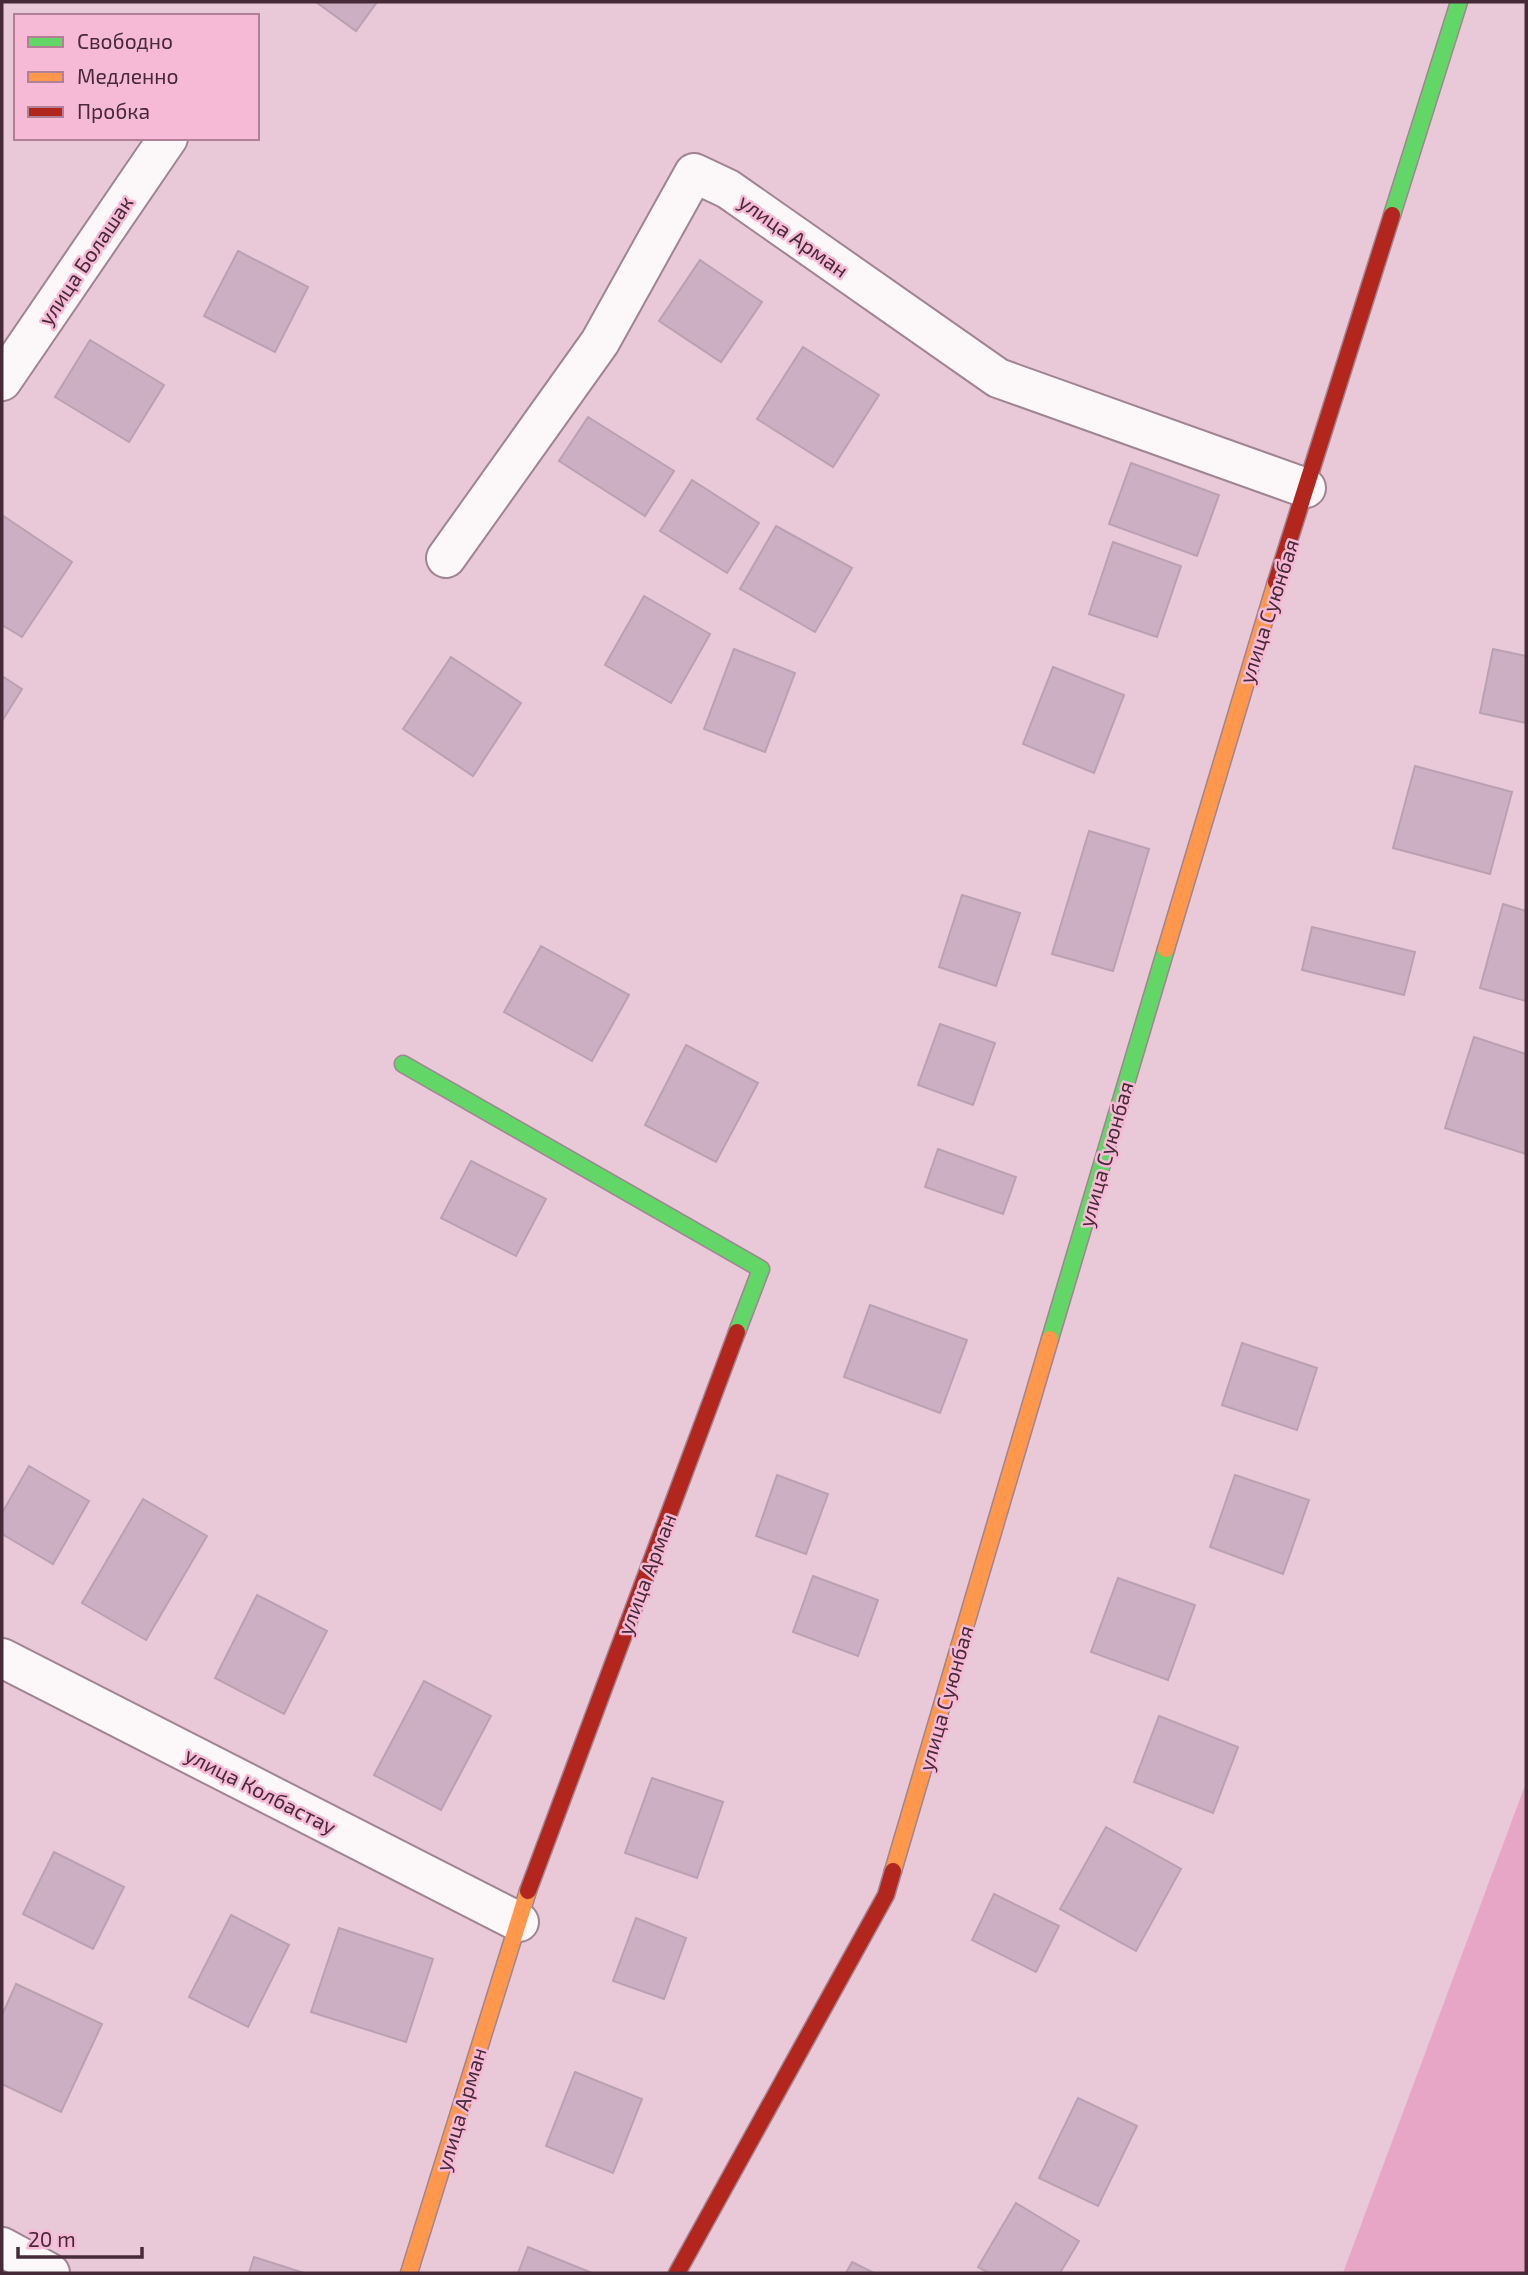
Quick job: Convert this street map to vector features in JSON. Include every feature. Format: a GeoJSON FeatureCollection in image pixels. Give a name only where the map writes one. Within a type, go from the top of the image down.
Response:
{"type":"FeatureCollection","features":[{"type":"Feature","properties":{"kind":"main road","name":"улица Суюнбая"},"geometry":{"type":"LineString","coordinates":[[677,2273],[886,1895],[1239,701],[1459,2]]}},
{"type":"Feature","properties":{"kind":"main road","name":"улица Арман"},"geometry":{"type":"LineString","coordinates":[[403,1064],[761,1269],[536,1867],[409,2273]]}},
{"type":"Feature","properties":{"kind":"street","name":"улица Болашак"},"geometry":{"type":"LineString","coordinates":[[2,381],[167,140]]}},
{"type":"Feature","properties":{"kind":"street","name":"улица Арман"},"geometry":{"type":"LineString","coordinates":[[446,558],[600,342],[694,173],[728,188],[998,379],[1306,488]]}},
{"type":"Feature","properties":{"kind":"street","name":"улица Колбастау"},"geometry":{"type":"LineString","coordinates":[[2,1658],[519,1922]]}},
{"type":"Feature","properties":{"kind":"street"},"geometry":{"type":"LineString","coordinates":[[2,2247],[50,2273]]}},
{"type":"Feature","properties":{"kind":"shaded area"},"geometry":{"type":"Polygon","coordinates":[[[1526,1783],[1526,2273],[1343,2273],[1526,1783]]]}},
{"type":"Feature","properties":{"kind":"building"},"geometry":{"type":"Polygon","coordinates":[[[316,2],[377,2],[356,31],[316,2]]]}},
{"type":"Feature","properties":{"kind":"building"},"geometry":{"type":"Polygon","coordinates":[[[238,251],[308,287],[275,352],[204,316],[238,251]]]}},
{"type":"Feature","properties":{"kind":"building"},"geometry":{"type":"Polygon","coordinates":[[[700,260],[762,302],[721,362],[659,321],[700,260]]]}},
{"type":"Feature","properties":{"kind":"building"},"geometry":{"type":"Polygon","coordinates":[[[90,340],[164,385],[129,442],[55,397],[90,340]]]}},
{"type":"Feature","properties":{"kind":"building"},"geometry":{"type":"Polygon","coordinates":[[[803,347],[879,395],[833,467],[757,419],[803,347]]]}},
{"type":"Feature","properties":{"kind":"building"},"geometry":{"type":"Polygon","coordinates":[[[588,417],[674,471],[645,516],[559,461],[588,417]]]}},
{"type":"Feature","properties":{"kind":"building"},"geometry":{"type":"Polygon","coordinates":[[[1131,463],[1219,495],[1197,556],[1109,524],[1131,463]]]}},
{"type":"Feature","properties":{"kind":"building"},"geometry":{"type":"Polygon","coordinates":[[[692,480],[759,523],[727,573],[660,531],[692,480]]]}},
{"type":"Feature","properties":{"kind":"building"},"geometry":{"type":"Polygon","coordinates":[[[2,515],[72,562],[22,637],[2,625],[2,515]]]}},
{"type":"Feature","properties":{"kind":"building"},"geometry":{"type":"Polygon","coordinates":[[[776,526],[852,568],[815,632],[740,589],[776,526]]]}},
{"type":"Feature","properties":{"kind":"building"},"geometry":{"type":"Polygon","coordinates":[[[1113,542],[1181,566],[1157,637],[1089,614],[1113,542]]]}},
{"type":"Feature","properties":{"kind":"building"},"geometry":{"type":"Polygon","coordinates":[[[644,596],[710,634],[671,703],[605,665],[644,596]]]}},
{"type":"Feature","properties":{"kind":"building"},"geometry":{"type":"Polygon","coordinates":[[[734,649],[795,673],[765,752],[704,729],[734,649]]]}},
{"type":"Feature","properties":{"kind":"building"},"geometry":{"type":"Polygon","coordinates":[[[1493,649],[1526,656],[1526,723],[1480,713],[1493,649]]]}},
{"type":"Feature","properties":{"kind":"building"},"geometry":{"type":"Polygon","coordinates":[[[451,657],[521,703],[473,776],[403,729],[451,657]]]}},
{"type":"Feature","properties":{"kind":"building"},"geometry":{"type":"Polygon","coordinates":[[[1053,667],[1124,695],[1094,773],[1023,744],[1053,667]]]}},
{"type":"Feature","properties":{"kind":"building"},"geometry":{"type":"Polygon","coordinates":[[[2,676],[22,689],[2,721],[2,676]]]}},
{"type":"Feature","properties":{"kind":"building"},"geometry":{"type":"Polygon","coordinates":[[[1415,766],[1512,792],[1490,874],[1393,848],[1415,766]]]}},
{"type":"Feature","properties":{"kind":"building"},"geometry":{"type":"Polygon","coordinates":[[[1089,831],[1149,849],[1113,971],[1052,954],[1089,831]]]}},
{"type":"Feature","properties":{"kind":"building"},"geometry":{"type":"Polygon","coordinates":[[[962,895],[1020,913],[996,986],[939,967],[962,895]]]}},
{"type":"Feature","properties":{"kind":"building"},"geometry":{"type":"Polygon","coordinates":[[[1503,904],[1526,911],[1526,1001],[1480,988],[1503,904]]]}},
{"type":"Feature","properties":{"kind":"building"},"geometry":{"type":"Polygon","coordinates":[[[1312,927],[1415,952],[1404,995],[1302,970],[1312,927]]]}},
{"type":"Feature","properties":{"kind":"building"},"geometry":{"type":"Polygon","coordinates":[[[541,946],[629,995],[592,1061],[504,1012],[541,946]]]}},
{"type":"Feature","properties":{"kind":"building"},"geometry":{"type":"Polygon","coordinates":[[[940,1024],[995,1043],[973,1105],[918,1085],[940,1024]]]}},
{"type":"Feature","properties":{"kind":"building"},"geometry":{"type":"Polygon","coordinates":[[[1474,1037],[1526,1054],[1526,1154],[1445,1128],[1474,1037]]]}},
{"type":"Feature","properties":{"kind":"building"},"geometry":{"type":"Polygon","coordinates":[[[686,1045],[758,1083],[716,1162],[645,1125],[686,1045]]]}},
{"type":"Feature","properties":{"kind":"building"},"geometry":{"type":"Polygon","coordinates":[[[938,1149],[1016,1177],[1003,1214],[925,1187],[938,1149]]]}},
{"type":"Feature","properties":{"kind":"building"},"geometry":{"type":"Polygon","coordinates":[[[471,1161],[546,1199],[516,1256],[441,1218],[471,1161]]]}},
{"type":"Feature","properties":{"kind":"building"},"geometry":{"type":"Polygon","coordinates":[[[870,1305],[967,1340],[940,1413],[844,1377],[870,1305]]]}},
{"type":"Feature","properties":{"kind":"building"},"geometry":{"type":"Polygon","coordinates":[[[1242,1343],[1317,1368],[1297,1430],[1222,1405],[1242,1343]]]}},
{"type":"Feature","properties":{"kind":"building"},"geometry":{"type":"Polygon","coordinates":[[[29,1466],[89,1501],[53,1564],[2,1534],[2,1513],[29,1466]]]}},
{"type":"Feature","properties":{"kind":"building"},"geometry":{"type":"Polygon","coordinates":[[[777,1475],[828,1494],[806,1554],[756,1536],[777,1475]]]}},
{"type":"Feature","properties":{"kind":"building"},"geometry":{"type":"Polygon","coordinates":[[[1235,1475],[1309,1500],[1283,1574],[1210,1547],[1235,1475]]]}},
{"type":"Feature","properties":{"kind":"building"},"geometry":{"type":"Polygon","coordinates":[[[143,1499],[207,1536],[146,1640],[82,1603],[143,1499]]]}},
{"type":"Feature","properties":{"kind":"building"},"geometry":{"type":"Polygon","coordinates":[[[813,1576],[878,1600],[858,1656],[793,1632],[813,1576]]]}},
{"type":"Feature","properties":{"kind":"building"},"geometry":{"type":"Polygon","coordinates":[[[1118,1578],[1195,1605],[1168,1680],[1091,1652],[1118,1578]]]}},
{"type":"Feature","properties":{"kind":"building"},"geometry":{"type":"Polygon","coordinates":[[[257,1595],[327,1631],[284,1714],[215,1678],[257,1595]]]}},
{"type":"Feature","properties":{"kind":"building"},"geometry":{"type":"Polygon","coordinates":[[[424,1681],[491,1716],[441,1810],[374,1775],[424,1681]]]}},
{"type":"Feature","properties":{"kind":"building"},"geometry":{"type":"Polygon","coordinates":[[[1159,1716],[1238,1747],[1213,1813],[1134,1782],[1159,1716]]]}},
{"type":"Feature","properties":{"kind":"building"},"geometry":{"type":"Polygon","coordinates":[[[652,1778],[723,1802],[697,1878],[625,1853],[652,1778]]]}},
{"type":"Feature","properties":{"kind":"building"},"geometry":{"type":"Polygon","coordinates":[[[1106,1827],[1181,1869],[1136,1951],[1060,1909],[1106,1827]]]}},
{"type":"Feature","properties":{"kind":"building"},"geometry":{"type":"Polygon","coordinates":[[[54,1852],[124,1887],[93,1949],[23,1914],[54,1852]]]}},
{"type":"Feature","properties":{"kind":"building"},"geometry":{"type":"Polygon","coordinates":[[[994,1894],[1059,1926],[1036,1972],[972,1940],[994,1894]]]}},
{"type":"Feature","properties":{"kind":"building"},"geometry":{"type":"Polygon","coordinates":[[[231,1915],[289,1945],[248,2027],[189,1997],[231,1915]]]}},
{"type":"Feature","properties":{"kind":"building"},"geometry":{"type":"Polygon","coordinates":[[[636,1918],[686,1938],[664,1999],[613,1981],[636,1918]]]}},
{"type":"Feature","properties":{"kind":"building"},"geometry":{"type":"Polygon","coordinates":[[[339,1928],[433,1959],[406,2042],[311,2012],[339,1928]]]}},
{"type":"Feature","properties":{"kind":"building"},"geometry":{"type":"Polygon","coordinates":[[[16,1984],[102,2024],[61,2112],[2,2084],[2,2015],[16,1984]]]}},
{"type":"Feature","properties":{"kind":"building"},"geometry":{"type":"Polygon","coordinates":[[[575,2072],[642,2099],[613,2173],[546,2146],[575,2072]]]}},
{"type":"Feature","properties":{"kind":"building"},"geometry":{"type":"Polygon","coordinates":[[[1078,2098],[1137,2126],[1098,2206],[1039,2178],[1078,2098]]]}},
{"type":"Feature","properties":{"kind":"building"},"geometry":{"type":"Polygon","coordinates":[[[1016,2203],[1079,2241],[1060,2273],[989,2273],[978,2267],[1016,2203]]]}},
{"type":"Feature","properties":{"kind":"building"},"geometry":{"type":"Polygon","coordinates":[[[528,2247],[592,2273],[518,2273],[528,2247]]]}},
{"type":"Feature","properties":{"kind":"building"},"geometry":{"type":"Polygon","coordinates":[[[254,2257],[304,2273],[249,2273],[254,2257]]]}},
{"type":"Feature","properties":{"kind":"building"},"geometry":{"type":"Polygon","coordinates":[[[852,2262],[874,2273],[846,2273],[852,2262]]]}},
{"type":"Feature","properties":{"kind":"traffic: fast"},"geometry":{"type":"LineString","coordinates":[[1392,215],[1459,2]]}},
{"type":"Feature","properties":{"kind":"traffic: fast"},"geometry":{"type":"LineString","coordinates":[[1050,1339],[1166,949]]}},
{"type":"Feature","properties":{"kind":"traffic: fast"},"geometry":{"type":"LineString","coordinates":[[403,1064],[761,1269],[737,1332]]}},
{"type":"Feature","properties":{"kind":"traffic: slow"},"geometry":{"type":"LineString","coordinates":[[1166,949],[1276,582]]}},
{"type":"Feature","properties":{"kind":"traffic: slow"},"geometry":{"type":"LineString","coordinates":[[893,1871],[1050,1339]]}},
{"type":"Feature","properties":{"kind":"traffic: slow"},"geometry":{"type":"LineString","coordinates":[[409,2273],[528,1891]]}},
{"type":"Feature","properties":{"kind":"traffic: jam"},"geometry":{"type":"LineString","coordinates":[[1276,582],[1392,215]]}},
{"type":"Feature","properties":{"kind":"traffic: jam"},"geometry":{"type":"LineString","coordinates":[[528,1891],[737,1332]]}},
{"type":"Feature","properties":{"kind":"traffic: jam"},"geometry":{"type":"LineString","coordinates":[[677,2273],[886,1895],[893,1871]]}}]}
